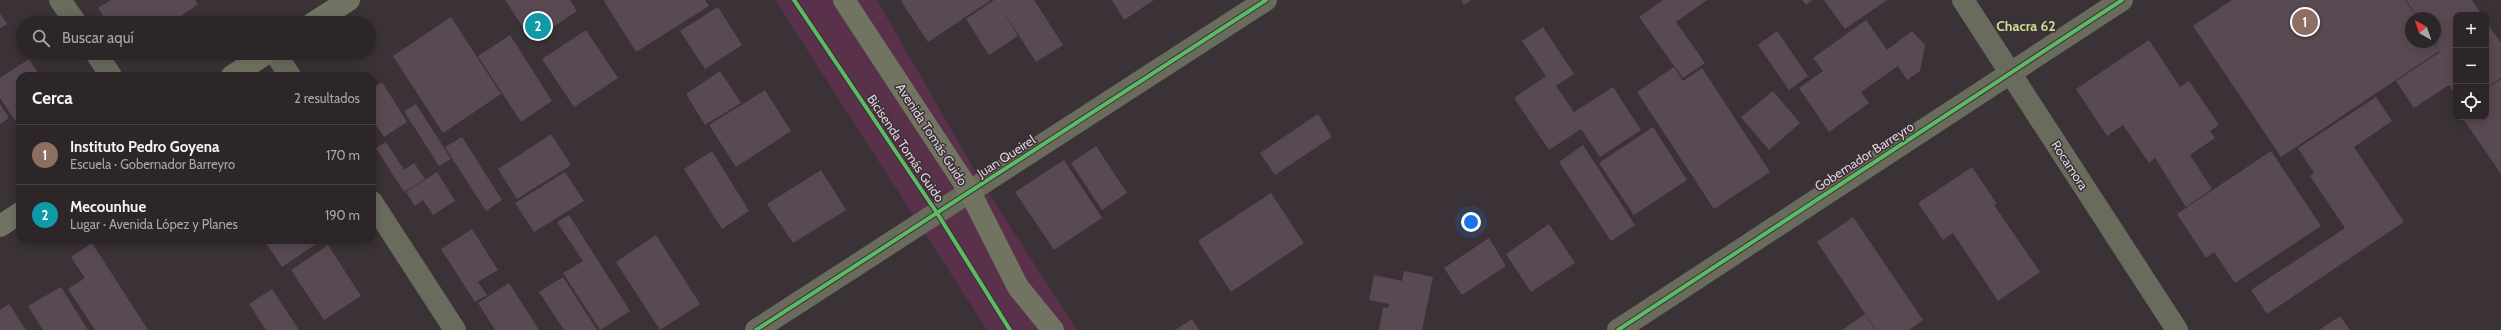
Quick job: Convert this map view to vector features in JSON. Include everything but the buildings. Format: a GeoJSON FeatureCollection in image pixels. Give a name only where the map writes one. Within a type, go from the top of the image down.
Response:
{"type":"FeatureCollection","features":[{"type":"Feature","properties":{"kind":"main road"},"geometry":{"type":"LineString","coordinates":[[324,16],[349,0]]}},
{"type":"Feature","properties":{"kind":"main road","name":"Avenida Tomás Guido"},"geometry":{"type":"LineString","coordinates":[[844,0],[970,192],[1018,287],[1053,330]]}},
{"type":"Feature","properties":{"kind":"main road"},"geometry":{"type":"LineString","coordinates":[[238,72],[256,60]]}},
{"type":"Feature","properties":{"kind":"main road"},"geometry":{"type":"LineString","coordinates":[[0,226],[16,216]]}},
{"type":"Feature","properties":{"kind":"street"},"geometry":{"type":"LineString","coordinates":[[60,0],[71,16]]}},
{"type":"Feature","properties":{"kind":"street","name":"Juan Queirel"},"geometry":{"type":"LineString","coordinates":[[756,330],[1266,0]]}},
{"type":"Feature","properties":{"kind":"street","name":"Rocamora"},"geometry":{"type":"LineString","coordinates":[[1963,0],[2177,330]]}},
{"type":"Feature","properties":{"kind":"street","name":"Gobernador Barreyro"},"geometry":{"type":"LineString","coordinates":[[1618,330],[2122,0]]}},
{"type":"Feature","properties":{"kind":"street"},"geometry":{"type":"LineString","coordinates":[[101,60],[108,72]]}},
{"type":"Feature","properties":{"kind":"street"},"geometry":{"type":"LineString","coordinates":[[280,60],[287,72]]}},
{"type":"Feature","properties":{"kind":"street"},"geometry":{"type":"LineString","coordinates":[[376,208],[454,330]]}},
{"type":"Feature","properties":{"kind":"shaded area"},"geometry":{"type":"Polygon","coordinates":[[[775,0],[877,0],[982,183],[1077,330],[987,330],[775,0]]]}},
{"type":"Feature","properties":{"kind":"cycle path","name":"Bicisenda Tomás Guido"},"geometry":{"type":"LineString","coordinates":[[794,0],[937,213],[1010,330]]}},
{"type":"Feature","properties":{"kind":"cycle path","name":"Bicisenda Tomás Guido"},"geometry":{"type":"LineString","coordinates":[[756,330],[1266,0]]}},
{"type":"Feature","properties":{"kind":"cycle path"},"geometry":{"type":"LineString","coordinates":[[1618,330],[2122,0]]}},
{"type":"Feature","properties":{"kind":"place","name":"Instituto Pedro Goyena"},"geometry":{"type":"Point","coordinates":[2305,22]}},
{"type":"Feature","properties":{"kind":"place","name":"Mecounhue"},"geometry":{"type":"Point","coordinates":[538,26]}},
{"type":"Feature","properties":{"kind":"district","name":"Chacra 62"},"geometry":{"type":"Point","coordinates":[2026,26]}}]}
